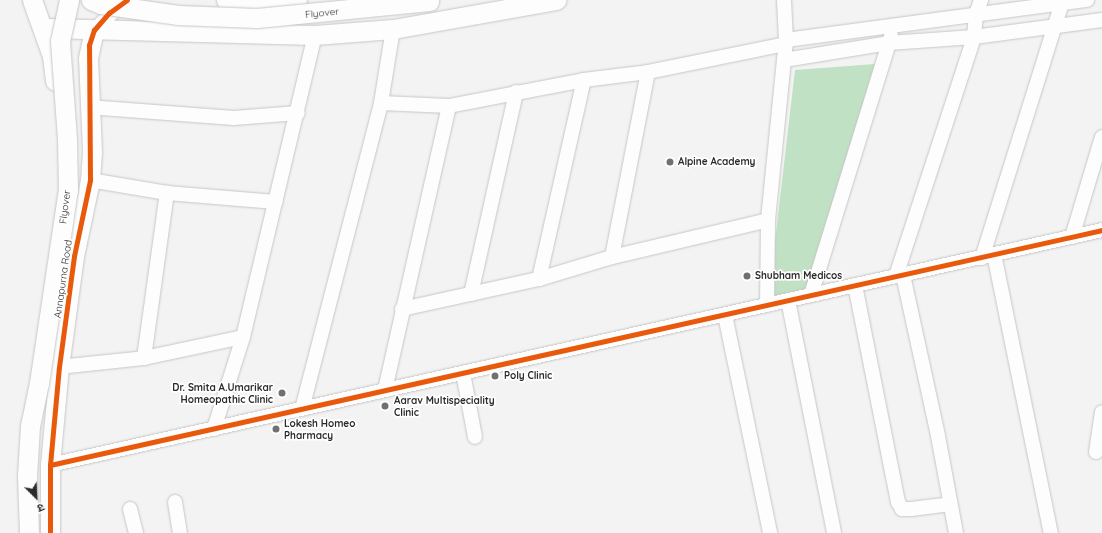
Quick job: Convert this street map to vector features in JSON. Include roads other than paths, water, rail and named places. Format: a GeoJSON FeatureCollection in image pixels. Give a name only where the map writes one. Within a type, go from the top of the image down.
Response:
{"type":"FeatureCollection","features":[{"type":"Feature","properties":{"kind":"street"},"geometry":{"type":"LineString","coordinates":[[22,533],[21,468],[27,402],[62,177],[61,116],[52,56],[32,0]]}},
{"type":"Feature","properties":{"kind":"street","name":"Flyover"},"geometry":{"type":"LineString","coordinates":[[29,533],[27,476],[30,426],[39,384],[68,190],[67,139],[60,41],[69,0]]}},
{"type":"Feature","properties":{"kind":"street","name":"Flyover"},"geometry":{"type":"LineString","coordinates":[[91,0],[101,4],[178,15],[257,18],[432,0]]}},
{"type":"Feature","properties":{"kind":"street"},"geometry":{"type":"LineString","coordinates":[[94,30],[109,13],[127,0]]}},
{"type":"Feature","properties":{"kind":"street","name":"Flyover"},"geometry":{"type":"LineString","coordinates":[[226,0],[296,0]]}},
{"type":"Feature","properties":{"kind":"street"},"geometry":{"type":"LineString","coordinates":[[42,28],[315,35],[393,29],[556,0]]}},
{"type":"Feature","properties":{"kind":"street"},"geometry":{"type":"LineString","coordinates":[[767,305],[768,220],[786,42],[784,0]]}},
{"type":"Feature","properties":{"kind":"street"},"geometry":{"type":"LineString","coordinates":[[956,533],[949,504],[938,436],[900,275],[974,37],[976,14],[981,0]]}},
{"type":"Feature","properties":{"kind":"street"},"geometry":{"type":"LineString","coordinates":[[381,103],[449,106],[584,80],[648,72],[786,42],[1063,1],[1087,0]]}},
{"type":"Feature","properties":{"kind":"street"},"geometry":{"type":"LineString","coordinates":[[1051,533],[988,256],[1063,1]]}},
{"type":"Feature","properties":{"kind":"street"},"geometry":{"type":"LineString","coordinates":[[784,60],[889,43],[974,37],[1102,20]]}},
{"type":"Feature","properties":{"kind":"street"},"geometry":{"type":"LineString","coordinates":[[811,295],[894,26]]}},
{"type":"Feature","properties":{"kind":"street"},"geometry":{"type":"LineString","coordinates":[[302,409],[381,103],[393,29]]}},
{"type":"Feature","properties":{"kind":"street","name":"Annapurna Road"},"geometry":{"type":"LineString","coordinates":[[50,533],[50,465],[59,367],[74,256],[90,180],[92,152],[88,107],[88,58],[94,30]]}},
{"type":"Feature","properties":{"kind":"street"},"geometry":{"type":"LineString","coordinates":[[214,429],[243,337],[298,113],[315,35]]}},
{"type":"Feature","properties":{"kind":"street"},"geometry":{"type":"LineString","coordinates":[[612,257],[648,72]]}},
{"type":"Feature","properties":{"kind":"street"},"geometry":{"type":"LineString","coordinates":[[539,279],[584,80]]}},
{"type":"Feature","properties":{"kind":"street"},"geometry":{"type":"LineString","coordinates":[[471,294],[516,92]]}},
{"type":"Feature","properties":{"kind":"street"},"geometry":{"type":"LineString","coordinates":[[385,390],[402,309],[449,106]]}},
{"type":"Feature","properties":{"kind":"street"},"geometry":{"type":"LineString","coordinates":[[88,107],[234,118],[298,113]]}},
{"type":"Feature","properties":{"kind":"street"},"geometry":{"type":"LineString","coordinates":[[1072,237],[1102,137]]}},
{"type":"Feature","properties":{"kind":"street"},"geometry":{"type":"LineString","coordinates":[[90,180],[167,193],[276,202]]}},
{"type":"Feature","properties":{"kind":"street"},"geometry":{"type":"LineString","coordinates":[[144,358],[167,193]]}},
{"type":"Feature","properties":{"kind":"street"},"geometry":{"type":"LineString","coordinates":[[402,309],[539,279],[612,257],[768,220]]}},
{"type":"Feature","properties":{"kind":"street"},"geometry":{"type":"LineString","coordinates":[[50,465],[1102,230]]}},
{"type":"Feature","properties":{"kind":"street"},"geometry":{"type":"LineString","coordinates":[[855,286],[898,502],[902,509],[911,510],[949,504]]}},
{"type":"Feature","properties":{"kind":"street"},"geometry":{"type":"LineString","coordinates":[[788,300],[834,533]]}},
{"type":"Feature","properties":{"kind":"street"},"geometry":{"type":"LineString","coordinates":[[725,315],[770,533]]}},
{"type":"Feature","properties":{"kind":"street"},"geometry":{"type":"LineString","coordinates":[[59,367],[144,358],[243,337]]}},
{"type":"Feature","properties":{"kind":"street"},"geometry":{"type":"LineString","coordinates":[[463,373],[475,437]]}},
{"type":"Feature","properties":{"kind":"street"},"geometry":{"type":"LineString","coordinates":[[1096,452],[1102,412]]}},
{"type":"Feature","properties":{"kind":"street"},"geometry":{"type":"LineString","coordinates":[[175,502],[180,533]]}},
{"type":"Feature","properties":{"kind":"street"},"geometry":{"type":"LineString","coordinates":[[130,508],[136,533]]}},
{"type":"Feature","properties":{"kind":"place","name":"Alpine Academy"},"geometry":{"type":"Point","coordinates":[670,162]}},
{"type":"Feature","properties":{"kind":"place","name":"Shubham Medicos"},"geometry":{"type":"Point","coordinates":[747,276]}},
{"type":"Feature","properties":{"kind":"place","name":"Poly Clinic"},"geometry":{"type":"Point","coordinates":[495,376]}},
{"type":"Feature","properties":{"kind":"place","name":"Dr. Smita A.Umarikar Homeopathic Clinic"},"geometry":{"type":"Point","coordinates":[282,393]}},
{"type":"Feature","properties":{"kind":"place","name":"Aarav Multispeciality Clinic"},"geometry":{"type":"Point","coordinates":[385,406]}},
{"type":"Feature","properties":{"kind":"place","name":"Lokesh Homeo Pharmacy"},"geometry":{"type":"Point","coordinates":[276,429]}}]}
